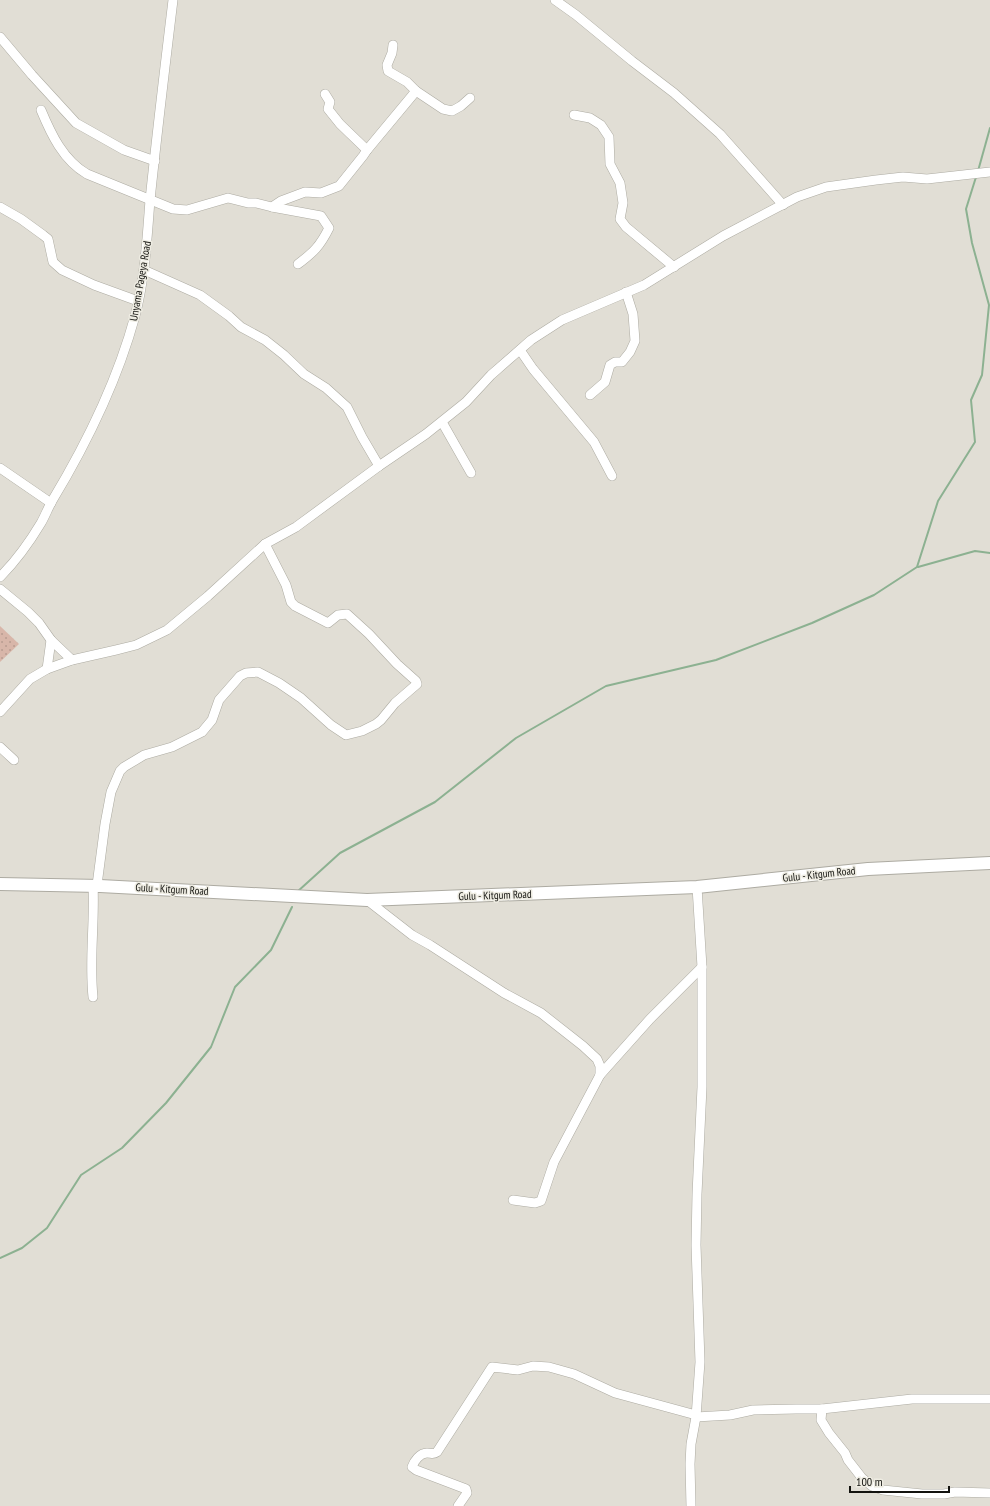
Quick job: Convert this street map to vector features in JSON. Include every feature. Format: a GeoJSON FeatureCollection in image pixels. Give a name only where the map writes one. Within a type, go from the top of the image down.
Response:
{"type":"FeatureCollection","features":[{"type":"Feature","properties":{"kind":"main road","name":"Gulu - Kitgum Road"},"geometry":{"type":"LineString","coordinates":[[0,884],[95,885],[367,900],[697,887],[868,869],[990,862]]}},
{"type":"Feature","properties":{"kind":"street","name":"Unyama Pageya Road"},"geometry":{"type":"LineString","coordinates":[[0,577],[28,543],[70,472],[99,415],[131,329],[144,270],[150,200],[172,0]]}},
{"type":"Feature","properties":{"kind":"street"},"geometry":{"type":"LineString","coordinates":[[555,0],[674,93],[720,134],[783,205]]}},
{"type":"Feature","properties":{"kind":"street"},"geometry":{"type":"LineString","coordinates":[[0,37],[76,123],[124,150],[155,161]]}},
{"type":"Feature","properties":{"kind":"street"},"geometry":{"type":"LineString","coordinates":[[393,45],[392,53],[387,65],[388,71],[407,82],[416,92],[443,109],[452,111],[462,106],[470,98]]}},
{"type":"Feature","properties":{"kind":"street"},"geometry":{"type":"LineString","coordinates":[[272,207],[281,201],[305,192],[322,193],[339,186],[416,92]]}},
{"type":"Feature","properties":{"kind":"street"},"geometry":{"type":"LineString","coordinates":[[325,94],[330,102],[328,108],[340,124],[367,150]]}},
{"type":"Feature","properties":{"kind":"street"},"geometry":{"type":"LineString","coordinates":[[41,110],[51,136],[76,167],[87,174],[173,209],[187,210],[228,198],[321,216],[329,228],[318,247],[298,264]]}},
{"type":"Feature","properties":{"kind":"street"},"geometry":{"type":"LineString","coordinates":[[574,115],[590,118],[601,125],[609,137],[610,164],[620,183],[623,203],[620,219],[626,227],[674,267]]}},
{"type":"Feature","properties":{"kind":"street"},"geometry":{"type":"LineString","coordinates":[[0,712],[30,679],[47,669],[72,660],[136,644],[167,630],[208,596],[265,544],[296,527],[379,466],[405,450],[466,402],[491,375],[531,340],[562,320],[644,285],[723,236],[797,197],[826,187],[876,180],[904,177],[926,180],[990,172]]}},
{"type":"Feature","properties":{"kind":"street"},"geometry":{"type":"LineString","coordinates":[[0,207],[21,219],[48,239],[53,262],[62,270],[94,285],[138,301]]}},
{"type":"Feature","properties":{"kind":"street"},"geometry":{"type":"LineString","coordinates":[[144,270],[200,295],[229,316],[241,327],[265,340],[304,374],[326,388],[347,407],[379,466]]}},
{"type":"Feature","properties":{"kind":"street"},"geometry":{"type":"LineString","coordinates":[[590,395],[605,382],[610,365],[615,362],[622,362],[630,352],[635,341],[633,314],[626,292]]}},
{"type":"Feature","properties":{"kind":"street"},"geometry":{"type":"LineString","coordinates":[[520,350],[533,369],[594,442],[612,476]]}},
{"type":"Feature","properties":{"kind":"street"},"geometry":{"type":"LineString","coordinates":[[442,422],[471,473]]}},
{"type":"Feature","properties":{"kind":"street"},"geometry":{"type":"LineString","coordinates":[[0,468],[51,503]]}},
{"type":"Feature","properties":{"kind":"street"},"geometry":{"type":"LineString","coordinates":[[93,996],[91,942],[95,885],[111,792],[120,772],[124,767],[144,755],[172,747],[202,732],[212,720],[219,700],[240,676],[246,672],[258,672],[279,683],[301,698],[331,725],[346,735],[362,731],[376,724],[395,703],[417,684],[416,681],[397,664],[369,634],[347,614],[338,615],[328,623],[295,606],[291,602],[286,585],[265,544]]}},
{"type":"Feature","properties":{"kind":"street"},"geometry":{"type":"LineString","coordinates":[[0,589],[28,612],[39,624],[50,640],[72,660]]}},
{"type":"Feature","properties":{"kind":"street"},"geometry":{"type":"LineString","coordinates":[[47,669],[50,640]]}},
{"type":"Feature","properties":{"kind":"street"},"geometry":{"type":"LineString","coordinates":[[0,747],[14,760]]}},
{"type":"Feature","properties":{"kind":"street"},"geometry":{"type":"LineString","coordinates":[[691,1506],[690,1464],[692,1438],[696,1416],[700,1362],[696,1230],[702,1087],[702,967],[697,887]]}},
{"type":"Feature","properties":{"kind":"street"},"geometry":{"type":"LineString","coordinates":[[367,900],[412,935],[504,993],[541,1013],[597,1059],[600,1066],[600,1075]]}},
{"type":"Feature","properties":{"kind":"street"},"geometry":{"type":"LineString","coordinates":[[514,1200],[535,1203],[541,1201],[554,1162],[600,1075],[650,1019],[702,967]]}},
{"type":"Feature","properties":{"kind":"street"},"geometry":{"type":"LineString","coordinates":[[458,1506],[467,1493],[466,1490],[413,1469],[413,1465],[417,1458],[423,1454],[433,1454],[437,1452],[492,1367],[518,1370],[533,1366],[549,1367],[574,1374],[615,1393],[696,1416],[730,1415],[753,1410],[822,1409],[912,1399],[990,1398]]}},
{"type":"Feature","properties":{"kind":"street"},"geometry":{"type":"LineString","coordinates":[[822,1409],[821,1420],[845,1453],[848,1460],[862,1478],[872,1486],[883,1490],[913,1494],[944,1494],[955,1492],[990,1493]]}},
{"type":"Feature","properties":{"kind":"shaded area"},"geometry":{"type":"Polygon","coordinates":[[[0,626],[19,644],[0,662],[0,626]]]}},
{"type":"Feature","properties":{"kind":"waterway"},"geometry":{"type":"LineString","coordinates":[[978,171],[990,128]]}},
{"type":"Feature","properties":{"kind":"waterway"},"geometry":{"type":"LineString","coordinates":[[297,892],[340,853],[435,802],[516,738],[606,686],[716,660],[812,623],[874,595],[917,567],[938,501],[975,442],[971,400],[982,375],[989,305],[972,243],[966,209],[976,177]]}},
{"type":"Feature","properties":{"kind":"waterway"},"geometry":{"type":"LineString","coordinates":[[918,567],[975,551],[990,553]]}},
{"type":"Feature","properties":{"kind":"waterway"},"geometry":{"type":"LineString","coordinates":[[0,1258],[22,1248],[47,1228],[81,1175],[122,1148],[166,1103],[211,1047],[235,987],[271,950],[292,907]]}}]}
